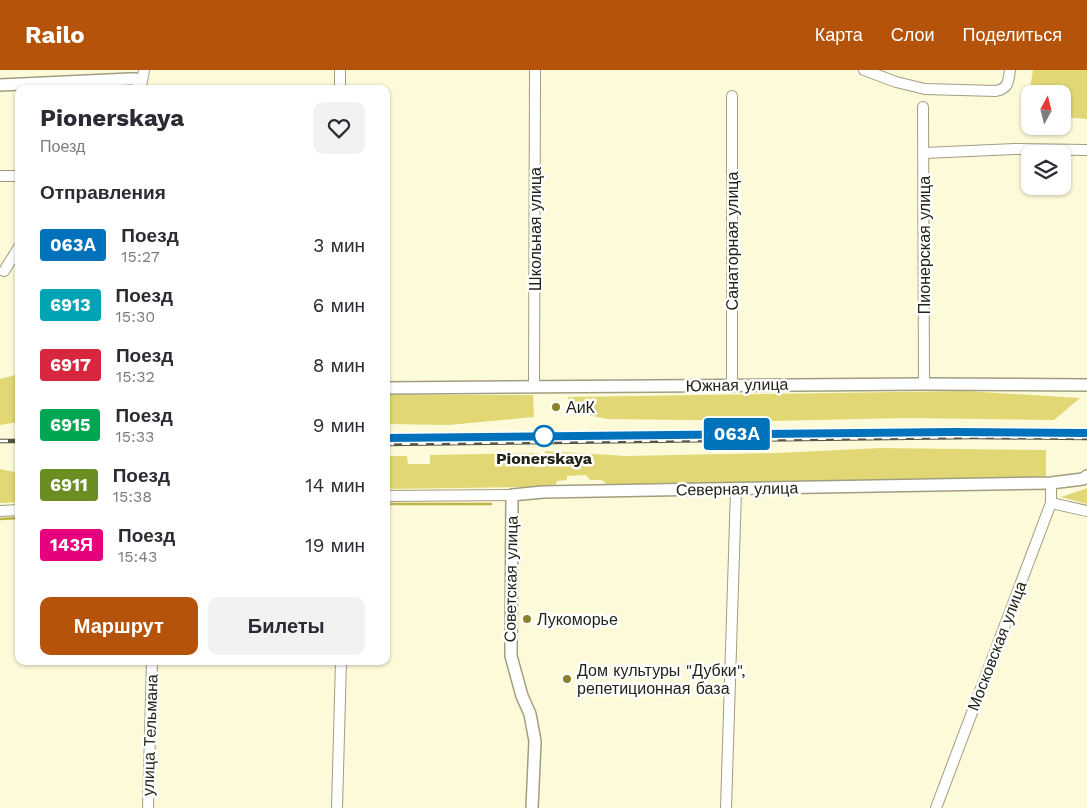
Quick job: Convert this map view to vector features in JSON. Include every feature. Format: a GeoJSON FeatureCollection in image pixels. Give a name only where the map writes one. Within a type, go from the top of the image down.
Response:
{"type":"FeatureCollection","features":[{"type":"Feature","properties":{"kind":"street"},"geometry":{"type":"LineString","coordinates":[[0,85],[134,82],[144,70]]}},
{"type":"Feature","properties":{"kind":"street"},"geometry":{"type":"LineString","coordinates":[[340,70],[340,85]]}},
{"type":"Feature","properties":{"kind":"street","name":"Школьная улица"},"geometry":{"type":"LineString","coordinates":[[534,387],[535,70]]}},
{"type":"Feature","properties":{"kind":"street"},"geometry":{"type":"LineString","coordinates":[[864,70],[896,82],[924,89],[996,91],[1002,90],[1008,85],[1010,70]]}},
{"type":"Feature","properties":{"kind":"street","name":"Санаторная улица"},"geometry":{"type":"LineString","coordinates":[[732,96],[732,385]]}},
{"type":"Feature","properties":{"kind":"street","name":"Пионерская улица"},"geometry":{"type":"LineString","coordinates":[[923,107],[924,384]]}},
{"type":"Feature","properties":{"kind":"street"},"geometry":{"type":"LineString","coordinates":[[924,153],[1015,148],[1087,150]]}},
{"type":"Feature","properties":{"kind":"street"},"geometry":{"type":"LineString","coordinates":[[0,176],[15,176]]}},
{"type":"Feature","properties":{"kind":"street"},"geometry":{"type":"LineString","coordinates":[[4,271],[15,253]]}},
{"type":"Feature","properties":{"kind":"street","name":"Южная улица"},"geometry":{"type":"LineString","coordinates":[[390,388],[924,384],[1087,385]]}},
{"type":"Feature","properties":{"kind":"street","name":"Северная улица"},"geometry":{"type":"LineString","coordinates":[[390,496],[1051,483],[1083,479],[1087,476]]}},
{"type":"Feature","properties":{"kind":"street","name":"Московская улица"},"geometry":{"type":"LineString","coordinates":[[936,808],[1051,503],[1051,483]]}},
{"type":"Feature","properties":{"kind":"street"},"geometry":{"type":"LineString","coordinates":[[726,808],[736,490]]}},
{"type":"Feature","properties":{"kind":"street","name":"Советская улица"},"geometry":{"type":"LineString","coordinates":[[512,495],[510,656],[522,696],[530,714],[534,741],[532,808]]}},
{"type":"Feature","properties":{"kind":"street"},"geometry":{"type":"LineString","coordinates":[[1051,503],[1087,511]]}},
{"type":"Feature","properties":{"kind":"street"},"geometry":{"type":"LineString","coordinates":[[0,512],[15,510]]}},
{"type":"Feature","properties":{"kind":"street","name":"улица Тельмана"},"geometry":{"type":"LineString","coordinates":[[148,808],[152,665]]}},
{"type":"Feature","properties":{"kind":"street"},"geometry":{"type":"LineString","coordinates":[[338,808],[341,665]]}},
{"type":"Feature","properties":{"kind":"shaded area"},"geometry":{"type":"Polygon","coordinates":[[[1033,70],[1087,70],[1087,119],[1071,118],[1071,85],[1031,85],[1033,70]]]}},
{"type":"Feature","properties":{"kind":"shaded area"},"geometry":{"type":"Polygon","coordinates":[[[15,375],[15,423],[0,425],[0,379],[15,375]]]}},
{"type":"Feature","properties":{"kind":"shaded area"},"geometry":{"type":"Polygon","coordinates":[[[965,391],[1080,398],[1054,420],[906,418],[771,421],[607,419],[569,411],[568,397],[965,391]]]}},
{"type":"Feature","properties":{"kind":"shaded area"},"geometry":{"type":"Polygon","coordinates":[[[390,395],[533,395],[534,417],[449,425],[390,424],[390,395]]]}},
{"type":"Feature","properties":{"kind":"shaded area"},"geometry":{"type":"Polygon","coordinates":[[[880,448],[1046,450],[1046,480],[610,487],[602,480],[590,480],[586,475],[567,476],[567,480],[557,481],[554,489],[526,487],[390,489],[390,456],[407,456],[408,464],[430,464],[430,455],[538,453],[538,467],[545,467],[545,451],[626,456],[778,453],[880,448]]]}},
{"type":"Feature","properties":{"kind":"shaded area"},"geometry":{"type":"Polygon","coordinates":[[[0,469],[15,472],[15,502],[0,503],[0,469]]]}},
{"type":"Feature","properties":{"kind":"shaded area"},"geometry":{"type":"Polygon","coordinates":[[[1087,488],[1087,504],[1061,497],[1085,489],[1087,488]]]}},
{"type":"Feature","properties":{"kind":"waterway"},"geometry":{"type":"LineString","coordinates":[[390,504],[491,504]]}},
{"type":"Feature","properties":{"kind":"waterway"},"geometry":{"type":"LineString","coordinates":[[0,519],[15,518]]}},
{"type":"Feature","properties":{"kind":"railway"},"geometry":{"type":"LineString","coordinates":[[390,444],[974,437],[1087,438]]}},
{"type":"Feature","properties":{"kind":"railway"},"geometry":{"type":"LineString","coordinates":[[0,441],[15,441]]}},
{"type":"Feature","properties":{"kind":"train","name":"063А"},"geometry":{"type":"LineString","coordinates":[[390,438],[955,432],[1087,433]]}},
{"type":"Feature","properties":{"kind":"place","name":"АиК"},"geometry":{"type":"Point","coordinates":[556,407]}},
{"type":"Feature","properties":{"kind":"place","name":"Pionerskaya"},"geometry":{"type":"Point","coordinates":[544,436]}},
{"type":"Feature","properties":{"kind":"place","name":"Лукоморье"},"geometry":{"type":"Point","coordinates":[527,619]}},
{"type":"Feature","properties":{"kind":"place","name":"Дом культуры \"Дубки\", репетиционная база"},"geometry":{"type":"Point","coordinates":[567,679]}}]}
